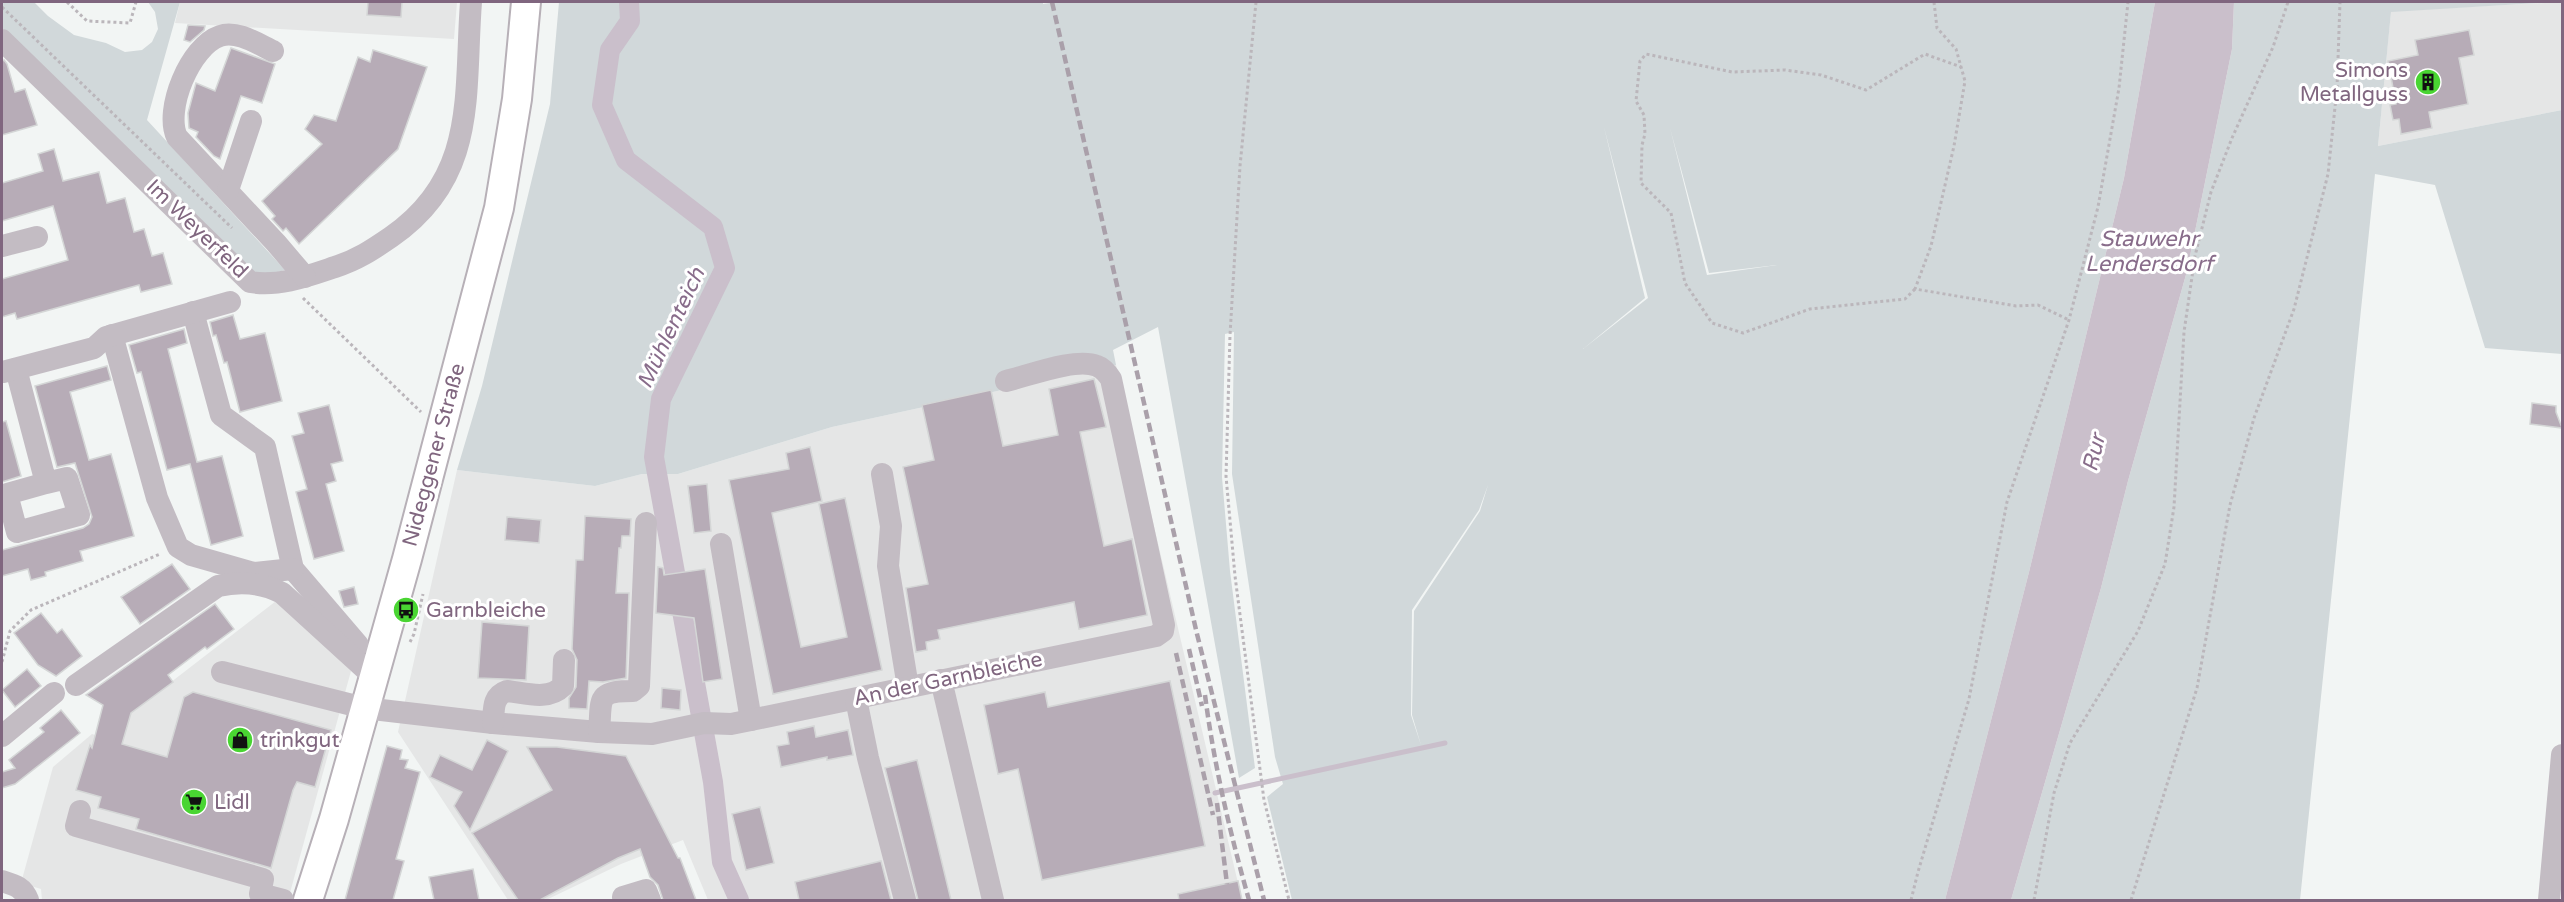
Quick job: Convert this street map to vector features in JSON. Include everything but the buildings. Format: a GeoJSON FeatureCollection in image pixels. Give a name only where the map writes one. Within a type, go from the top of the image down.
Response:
{"type":"FeatureCollection","features":[{"type":"Feature","properties":{"kind":"main road","name":"Nideggener Straße"},"geometry":{"type":"LineString","coordinates":[[308,900],[334,819],[441,431],[499,208],[517,99],[526,2]]}},
{"type":"Feature","properties":{"kind":"street","name":"Im Weyerfeld"},"geometry":{"type":"LineString","coordinates":[[2,40],[250,282],[265,285],[296,280],[358,260],[410,224],[428,206],[447,178],[464,124],[471,2]]}},
{"type":"Feature","properties":{"kind":"street"},"geometry":{"type":"LineString","coordinates":[[273,51],[241,37],[219,36],[196,55],[182,81],[172,127],[177,136],[228,190],[296,280]]}},
{"type":"Feature","properties":{"kind":"street"},"geometry":{"type":"LineString","coordinates":[[228,190],[251,121]]}},
{"type":"Feature","properties":{"kind":"street"},"geometry":{"type":"LineString","coordinates":[[2,246],[37,237]]}},
{"type":"Feature","properties":{"kind":"street"},"geometry":{"type":"LineString","coordinates":[[46,483],[9,371],[94,348],[106,337],[112,335],[230,302]]}},
{"type":"Feature","properties":{"kind":"street"},"geometry":{"type":"LineString","coordinates":[[193,312],[221,416],[265,447],[294,569],[358,645]]}},
{"type":"Feature","properties":{"kind":"street"},"geometry":{"type":"LineString","coordinates":[[112,335],[157,498],[178,547],[191,555],[254,573],[294,569]]}},
{"type":"Feature","properties":{"kind":"street","name":"An der Garnbleiche"},"geometry":{"type":"LineString","coordinates":[[222,672],[364,708],[494,723],[652,734],[690,725],[741,722],[1156,636],[1163,631],[1164,625],[1111,379],[1099,366],[1087,363],[1006,381]]}},
{"type":"Feature","properties":{"kind":"street"},"geometry":{"type":"LineString","coordinates":[[882,474],[891,526],[888,566],[908,687]]}},
{"type":"Feature","properties":{"kind":"street"},"geometry":{"type":"LineString","coordinates":[[599,732],[602,700],[605,694],[611,691],[633,691],[639,686],[646,523]]}},
{"type":"Feature","properties":{"kind":"street"},"geometry":{"type":"LineString","coordinates":[[721,544],[741,722]]}},
{"type":"Feature","properties":{"kind":"street"},"geometry":{"type":"LineString","coordinates":[[76,685],[218,586],[232,583],[269,586],[282,593],[373,676]]}},
{"type":"Feature","properties":{"kind":"street"},"geometry":{"type":"LineString","coordinates":[[494,723],[495,701],[501,693],[550,696],[557,692],[563,686],[564,660]]}},
{"type":"Feature","properties":{"kind":"street"},"geometry":{"type":"LineString","coordinates":[[941,680],[993,900]]}},
{"type":"Feature","properties":{"kind":"street"},"geometry":{"type":"LineString","coordinates":[[2,736],[54,693]]}},
{"type":"Feature","properties":{"kind":"street"},"geometry":{"type":"LineString","coordinates":[[856,699],[868,758],[905,900]]}},
{"type":"Feature","properties":{"kind":"street"},"geometry":{"type":"LineString","coordinates":[[2549,900],[2562,755]]}},
{"type":"Feature","properties":{"kind":"street"},"geometry":{"type":"LineString","coordinates":[[81,811],[76,826],[263,879],[260,894],[283,900]]}},
{"type":"Feature","properties":{"kind":"street"},"geometry":{"type":"LineString","coordinates":[[2,881],[18,886],[24,891],[28,900]]}},
{"type":"Feature","properties":{"kind":"street"},"geometry":{"type":"LineString","coordinates":[[624,900],[623,897],[646,890],[650,900]]}},
{"type":"Feature","properties":{"kind":"path"},"geometry":{"type":"LineString","coordinates":[[67,2],[87,21],[130,23],[136,2]]}},
{"type":"Feature","properties":{"kind":"path"},"geometry":{"type":"LineString","coordinates":[[1256,2],[1239,177],[1230,335],[1226,476],[1235,576],[1264,800],[1289,900]]}},
{"type":"Feature","properties":{"kind":"path"},"geometry":{"type":"LineString","coordinates":[[1934,2],[1937,28],[1956,49],[1965,81],[1954,146],[1931,246],[1915,289],[1905,299],[1810,309],[1743,333],[1712,323],[1685,284],[1671,213],[1641,183],[1642,145],[1645,134],[1644,116],[1636,101],[1640,61],[1646,54],[1732,72],[1785,70],[1821,75],[1866,90],[1925,54],[1961,67]]}},
{"type":"Feature","properties":{"kind":"path"},"geometry":{"type":"LineString","coordinates":[[1911,900],[1917,872],[1969,699],[2007,502],[2069,320],[2098,207],[2119,88],[2128,2]]}},
{"type":"Feature","properties":{"kind":"path"},"geometry":{"type":"LineString","coordinates":[[2034,900],[2054,792],[2070,744],[2138,631],[2165,564],[2174,507],[2184,332],[2195,256],[2211,192],[2232,138],[2273,47],[2288,2]]}},
{"type":"Feature","properties":{"kind":"path"},"geometry":{"type":"LineString","coordinates":[[2131,900],[2197,688],[2230,506],[2254,418],[2294,309],[2328,174],[2337,88],[2340,2]]}},
{"type":"Feature","properties":{"kind":"path"},"geometry":{"type":"LineString","coordinates":[[2,7],[237,233]]}},
{"type":"Feature","properties":{"kind":"path"},"geometry":{"type":"LineString","coordinates":[[296,280],[441,431]]}},
{"type":"Feature","properties":{"kind":"path"},"geometry":{"type":"LineString","coordinates":[[1915,289],[2016,306],[2038,305],[2069,320]]}},
{"type":"Feature","properties":{"kind":"path"},"geometry":{"type":"LineString","coordinates":[[2,662],[10,631],[31,610],[178,547]]}},
{"type":"Feature","properties":{"kind":"shaded area"},"geometry":{"type":"Polygon","coordinates":[[[2,2],[34,2],[48,16],[74,35],[106,43],[125,52],[142,50],[152,42],[158,29],[155,12],[148,2],[180,2],[147,120],[285,270],[259,277],[2,28],[2,2]]]}},
{"type":"Feature","properties":{"kind":"shaded area"},"geometry":{"type":"Polygon","coordinates":[[[180,2],[457,2],[454,39],[175,23],[180,2]]]}},
{"type":"Feature","properties":{"kind":"shaded area"},"geometry":{"type":"Polygon","coordinates":[[[559,2],[1043,2],[1043,4],[1056,2],[2155,2],[2124,178],[2029,572],[1945,900],[1292,900],[1267,797],[1283,784],[1275,757],[1232,474],[1234,332],[1225,334],[1222,477],[1230,571],[1255,768],[1239,778],[1158,327],[1113,350],[1116,365],[832,427],[678,474],[642,474],[595,486],[457,470],[482,386],[550,104],[559,2]],[[1604,127],[1645,298],[1583,349],[1648,298],[1604,127]],[[1670,128],[1707,275],[1777,265],[1709,273],[1670,128]],[[1488,485],[1479,510],[1412,610],[1411,715],[1421,745],[1412,715],[1414,611],[1480,511],[1488,485]]]}},
{"type":"Feature","properties":{"kind":"shaded area"},"geometry":{"type":"Polygon","coordinates":[[[2234,2],[2553,2],[2391,12],[2378,146],[2562,110],[2562,354],[2485,348],[2435,185],[2375,174],[2300,900],[2011,900],[2101,588],[2128,481],[2187,271],[2232,49],[2234,2]]]}},
{"type":"Feature","properties":{"kind":"shaded area"},"geometry":{"type":"Polygon","coordinates":[[[2562,2],[2562,110],[2378,146],[2391,11],[2562,2]]]}},
{"type":"Feature","properties":{"kind":"shaded area"},"geometry":{"type":"Polygon","coordinates":[[[1116,365],[1242,900],[708,900],[683,840],[621,864],[546,900],[508,900],[398,732],[457,470],[595,486],[642,474],[678,474],[832,427],[1116,365]]]}},
{"type":"Feature","properties":{"kind":"shaded area"},"geometry":{"type":"Polygon","coordinates":[[[280,598],[351,671],[288,900],[42,900],[41,889],[21,883],[53,767],[92,734],[121,743],[131,713],[280,598]]]}},
{"type":"Feature","properties":{"kind":"water","name":"Stauwehr Lendersdorf"},"geometry":{"type":"Polygon","coordinates":[[[2155,2],[2234,2],[2232,49],[2187,271],[2128,481],[2101,588],[2011,900],[1945,900],[2029,572],[2124,178],[2155,2]]]}},
{"type":"Feature","properties":{"kind":"waterway","name":"Mühlenteich"},"geometry":{"type":"LineString","coordinates":[[629,2],[630,21],[610,50],[602,105],[626,160],[713,227],[725,268],[661,399],[654,457],[713,782],[722,862],[739,900]]}},
{"type":"Feature","properties":{"kind":"waterway"},"geometry":{"type":"LineString","coordinates":[[1215,793],[1445,743]]}},
{"type":"Feature","properties":{"kind":"railway"},"geometry":{"type":"LineString","coordinates":[[1052,2],[1197,634],[1264,900]]}},
{"type":"Feature","properties":{"kind":"railway"},"geometry":{"type":"LineString","coordinates":[[1189,649],[1202,706]]}},
{"type":"Feature","properties":{"kind":"railway"},"geometry":{"type":"LineString","coordinates":[[1176,653],[1213,815]]}},
{"type":"Feature","properties":{"kind":"railway"},"geometry":{"type":"LineString","coordinates":[[1205,695],[1223,799],[1249,900]]}},
{"type":"Feature","properties":{"kind":"railway"},"geometry":{"type":"LineString","coordinates":[[1217,803],[1227,884]]}},
{"type":"Feature","properties":{"kind":"place","name":"Simons Metallguss"},"geometry":{"type":"Point","coordinates":[2428,82]}},
{"type":"Feature","properties":{"kind":"place","name":"Garnbleiche"},"geometry":{"type":"Point","coordinates":[406,610]}},
{"type":"Feature","properties":{"kind":"place","name":"trinkgut"},"geometry":{"type":"Point","coordinates":[240,740]}},
{"type":"Feature","properties":{"kind":"place","name":"Lidl"},"geometry":{"type":"Point","coordinates":[194,802]}},
{"type":"Feature","properties":{"kind":"water label","name":"Rur"},"geometry":{"type":"Point","coordinates":[2094,453]}}]}
